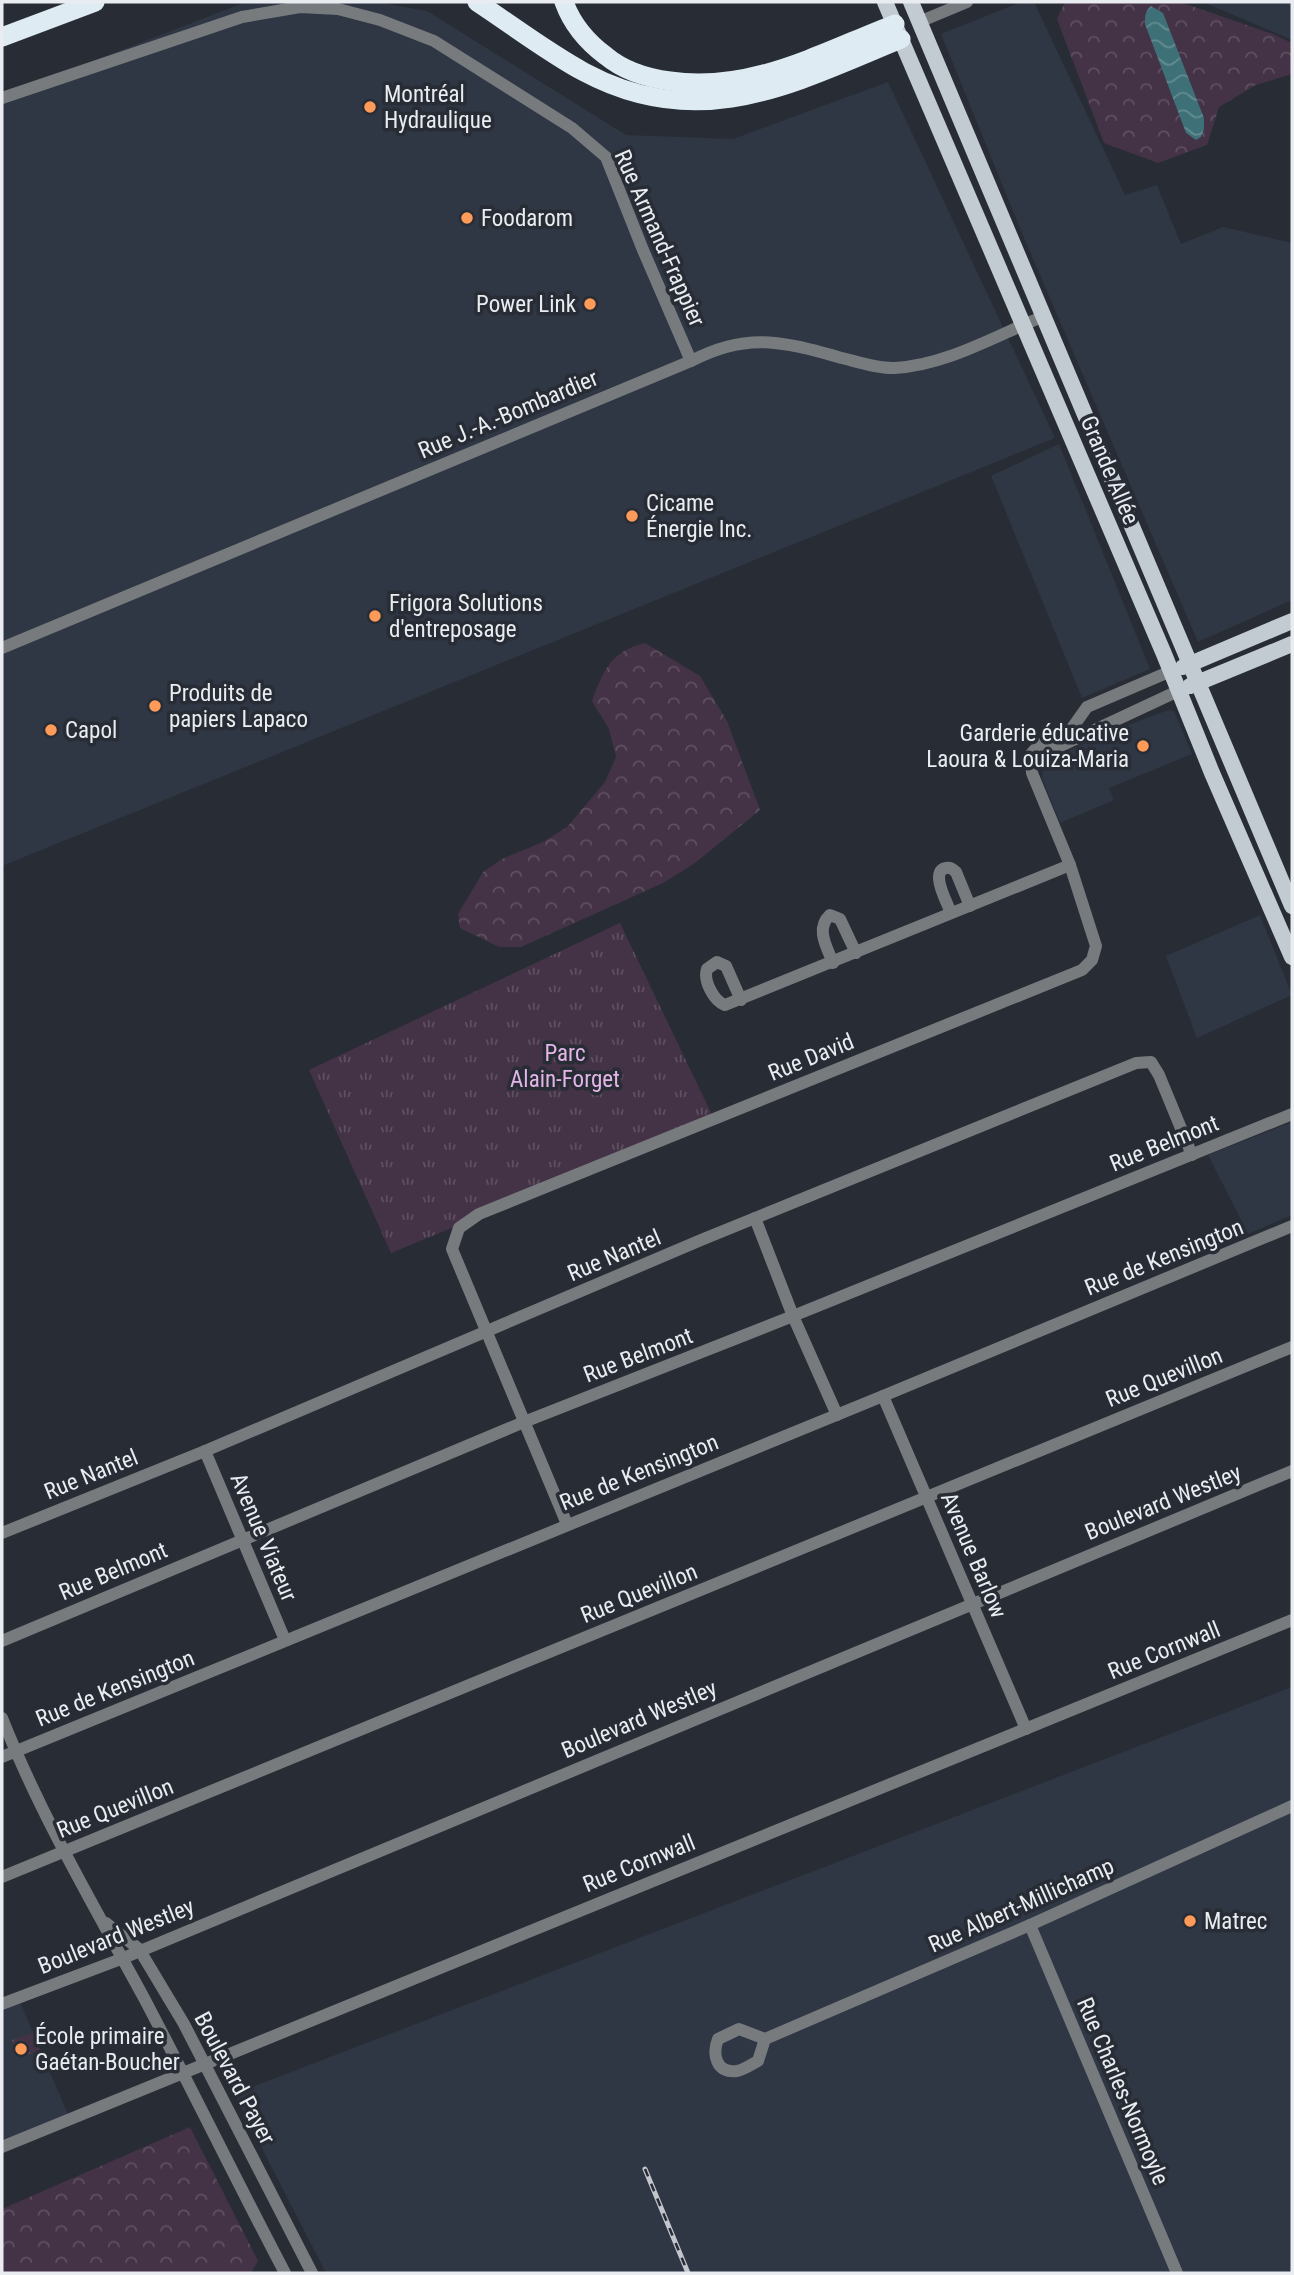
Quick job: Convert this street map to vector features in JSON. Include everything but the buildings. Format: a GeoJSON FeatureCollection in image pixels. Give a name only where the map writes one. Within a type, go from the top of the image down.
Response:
{"type":"FeatureCollection","features":[{"type":"Feature","properties":{"kind":"highway"},"geometry":{"type":"LineString","coordinates":[[2,37],[95,2]]}},
{"type":"Feature","properties":{"kind":"highway"},"geometry":{"type":"LineString","coordinates":[[477,2],[571,64],[599,79],[637,93],[685,101],[730,99],[778,89],[898,32]]}},
{"type":"Feature","properties":{"kind":"highway"},"geometry":{"type":"LineString","coordinates":[[564,2],[577,27],[608,58],[650,77],[688,83],[727,82],[767,74],[898,32]]}},
{"type":"Feature","properties":{"kind":"main road","name":"Grande Allée"},"geometry":{"type":"LineString","coordinates":[[885,2],[1292,957]]}},
{"type":"Feature","properties":{"kind":"main road","name":"Grande Allée"},"geometry":{"type":"LineString","coordinates":[[911,2],[1292,905]]}},
{"type":"Feature","properties":{"kind":"main road"},"geometry":{"type":"LineString","coordinates":[[898,32],[919,22]]}},
{"type":"Feature","properties":{"kind":"main road"},"geometry":{"type":"LineString","coordinates":[[1171,671],[1292,621]]}},
{"type":"Feature","properties":{"kind":"main road"},"geometry":{"type":"LineString","coordinates":[[1178,691],[1292,644]]}},
{"type":"Feature","properties":{"kind":"street"},"geometry":{"type":"LineString","coordinates":[[919,22],[967,2]]}},
{"type":"Feature","properties":{"kind":"street","name":"Rue Armand-Frappier"},"geometry":{"type":"LineString","coordinates":[[2,98],[242,17],[300,6],[338,9],[380,20],[434,41],[572,128],[606,157],[691,361]]}},
{"type":"Feature","properties":{"kind":"street","name":"Rue J.-A.-Bombardier"},"geometry":{"type":"LineString","coordinates":[[2,648],[712,350],[730,345],[773,341],[891,369],[912,367],[930,363],[1042,317]]}},
{"type":"Feature","properties":{"kind":"street"},"geometry":{"type":"LineString","coordinates":[[1031,766],[1030,756],[1034,748],[1070,731],[1087,707],[1171,671]]}},
{"type":"Feature","properties":{"kind":"street"},"geometry":{"type":"LineString","coordinates":[[1031,766],[1039,755],[1178,691]]}},
{"type":"Feature","properties":{"kind":"street","name":"Rue David"},"geometry":{"type":"LineString","coordinates":[[567,1524],[452,1249],[459,1228],[479,1214],[1082,970],[1093,960],[1096,946],[1070,865],[1034,780],[1031,766]]}},
{"type":"Feature","properties":{"kind":"street"},"geometry":{"type":"LineString","coordinates":[[741,1000],[1070,865]]}},
{"type":"Feature","properties":{"kind":"street"},"geometry":{"type":"LineString","coordinates":[[951,913],[938,879],[939,872],[944,868],[957,872],[970,906]]}},
{"type":"Feature","properties":{"kind":"street"},"geometry":{"type":"LineString","coordinates":[[833,963],[822,935],[823,925],[830,915],[841,919],[856,953]]}},
{"type":"Feature","properties":{"kind":"street","name":"Rue Nantel"},"geometry":{"type":"LineString","coordinates":[[2,1533],[205,1451],[755,1218],[1136,1063],[1151,1062],[1159,1074],[1192,1155]]}},
{"type":"Feature","properties":{"kind":"street","name":"Rue Belmont"},"geometry":{"type":"LineString","coordinates":[[2,1642],[524,1422],[1292,1114]]}},
{"type":"Feature","properties":{"kind":"street"},"geometry":{"type":"LineString","coordinates":[[755,1218],[793,1316],[837,1415]]}},
{"type":"Feature","properties":{"kind":"street","name":"Rue de Kensington"},"geometry":{"type":"LineString","coordinates":[[2,1757],[1292,1226]]}},
{"type":"Feature","properties":{"kind":"street","name":"Rue Quevillon"},"geometry":{"type":"LineString","coordinates":[[2,1877],[1292,1347]]}},
{"type":"Feature","properties":{"kind":"street","name":"Avenue Barlow"},"geometry":{"type":"LineString","coordinates":[[883,1396],[1026,1730]]}},
{"type":"Feature","properties":{"kind":"street","name":"Avenue Viateur"},"geometry":{"type":"LineString","coordinates":[[205,1451],[285,1640]]}},
{"type":"Feature","properties":{"kind":"street","name":"Boulevard Westley"},"geometry":{"type":"LineString","coordinates":[[2,2004],[121,1958],[1292,1471]]}},
{"type":"Feature","properties":{"kind":"street","name":"Rue Cornwall"},"geometry":{"type":"LineString","coordinates":[[2,2147],[1292,1620]]}},
{"type":"Feature","properties":{"kind":"street","name":"Boulevard Payer"},"geometry":{"type":"LineString","coordinates":[[2,1718],[63,1851],[285,2273]]}},
{"type":"Feature","properties":{"kind":"street","name":"Rue Albert-Millichamp"},"geometry":{"type":"LineString","coordinates":[[765,2039],[1030,1925],[1292,1806]]}},
{"type":"Feature","properties":{"kind":"street","name":"Boulevard Payer"},"geometry":{"type":"LineString","coordinates":[[100,1918],[139,1950],[184,2024],[312,2273]]}},
{"type":"Feature","properties":{"kind":"street","name":"Rue Charles-Normoyle"},"geometry":{"type":"LineString","coordinates":[[1030,1925],[1177,2273]]}},
{"type":"Feature","properties":{"kind":"shaded area"},"geometry":{"type":"Polygon","coordinates":[[[246,2],[377,2],[427,11],[626,135],[733,139],[888,82],[1055,438],[2,866],[2,96],[246,2]]]}},
{"type":"Feature","properties":{"kind":"shaded area"},"geometry":{"type":"Polygon","coordinates":[[[1021,2],[1034,2],[1125,195],[1157,185],[1181,244],[1223,227],[1292,243],[1292,600],[1198,642],[1021,231],[941,34],[1021,2]]]}},
{"type":"Feature","properties":{"kind":"shaded area"},"geometry":{"type":"Polygon","coordinates":[[[1203,2],[1292,2],[1292,40],[1203,2]]]}},
{"type":"Feature","properties":{"kind":"shaded area"},"geometry":{"type":"Polygon","coordinates":[[[1059,444],[1150,669],[1082,698],[991,476],[1059,444]]]}},
{"type":"Feature","properties":{"kind":"shaded area"},"geometry":{"type":"Polygon","coordinates":[[[1168,710],[1174,711],[1192,754],[1109,788],[1114,800],[1060,823],[1042,778],[1044,763],[1094,738],[1168,710]]]}},
{"type":"Feature","properties":{"kind":"shaded area"},"geometry":{"type":"Polygon","coordinates":[[[1260,915],[1292,995],[1197,1038],[1166,956],[1260,915]]]}},
{"type":"Feature","properties":{"kind":"shaded area"},"geometry":{"type":"Polygon","coordinates":[[[1292,1122],[1292,1215],[1248,1234],[1208,1155],[1292,1122]]]}},
{"type":"Feature","properties":{"kind":"shaded area"},"geometry":{"type":"Polygon","coordinates":[[[1292,1687],[1292,2273],[326,2273],[234,2094],[1292,1687]]]}},
{"type":"Feature","properties":{"kind":"shaded area","name":"École primaire Gaétan-Boucher"},"geometry":{"type":"Polygon","coordinates":[[[18,1997],[70,2119],[2,2147],[2,2004],[18,1997]]]}},
{"type":"Feature","properties":{"kind":"green space"},"geometry":{"type":"Polygon","coordinates":[[[1065,2],[1180,2],[1292,43],[1292,74],[1256,85],[1219,107],[1207,145],[1158,163],[1104,143],[1057,19],[1065,2]]]}},
{"type":"Feature","properties":{"kind":"green space"},"geometry":{"type":"Polygon","coordinates":[[[645,643],[700,676],[727,721],[760,810],[695,863],[663,883],[521,947],[499,947],[460,928],[458,914],[483,872],[502,859],[543,842],[567,827],[605,782],[616,757],[609,729],[592,701],[600,680],[616,657],[645,643]]]}},
{"type":"Feature","properties":{"kind":"green space","name":"Parc Alain-Forget"},"geometry":{"type":"Polygon","coordinates":[[[620,923],[714,1119],[391,1253],[309,1070],[620,923]]]}},
{"type":"Feature","properties":{"kind":"green space"},"geometry":{"type":"Polygon","coordinates":[[[33,2033],[40,2050],[27,2055],[16,2051],[12,2040],[33,2033]]]}},
{"type":"Feature","properties":{"kind":"green space"},"geometry":{"type":"Polygon","coordinates":[[[190,2127],[258,2261],[251,2273],[2,2273],[2,2209],[190,2127]]]}},
{"type":"Feature","properties":{"kind":"water"},"geometry":{"type":"Polygon","coordinates":[[[1151,6],[1163,13],[1204,118],[1204,129],[1201,137],[1196,140],[1186,133],[1145,24],[1146,14],[1151,6]]]}},
{"type":"Feature","properties":{"kind":"railway"},"geometry":{"type":"LineString","coordinates":[[645,2169],[688,2273]]}},
{"type":"Feature","properties":{"kind":"place","name":"Montréal Hydraulique"},"geometry":{"type":"Point","coordinates":[370,107]}},
{"type":"Feature","properties":{"kind":"place","name":"Foodarom"},"geometry":{"type":"Point","coordinates":[467,218]}},
{"type":"Feature","properties":{"kind":"place","name":"Power Link"},"geometry":{"type":"Point","coordinates":[590,304]}},
{"type":"Feature","properties":{"kind":"place","name":"Cicame Énergie Inc."},"geometry":{"type":"Point","coordinates":[632,516]}},
{"type":"Feature","properties":{"kind":"place","name":"Frigora Solutions d'entreposage"},"geometry":{"type":"Point","coordinates":[375,616]}},
{"type":"Feature","properties":{"kind":"place","name":"Produits de papiers Lapaco"},"geometry":{"type":"Point","coordinates":[155,706]}},
{"type":"Feature","properties":{"kind":"place","name":"Capol"},"geometry":{"type":"Point","coordinates":[51,730]}},
{"type":"Feature","properties":{"kind":"place","name":"Garderie éducative Laoura & Louiza-Maria"},"geometry":{"type":"Point","coordinates":[1143,746]}},
{"type":"Feature","properties":{"kind":"place","name":"Matrec"},"geometry":{"type":"Point","coordinates":[1190,1921]}},
{"type":"Feature","properties":{"kind":"place","name":"École primaire Gaétan-Boucher"},"geometry":{"type":"Point","coordinates":[21,2049]}}]}
